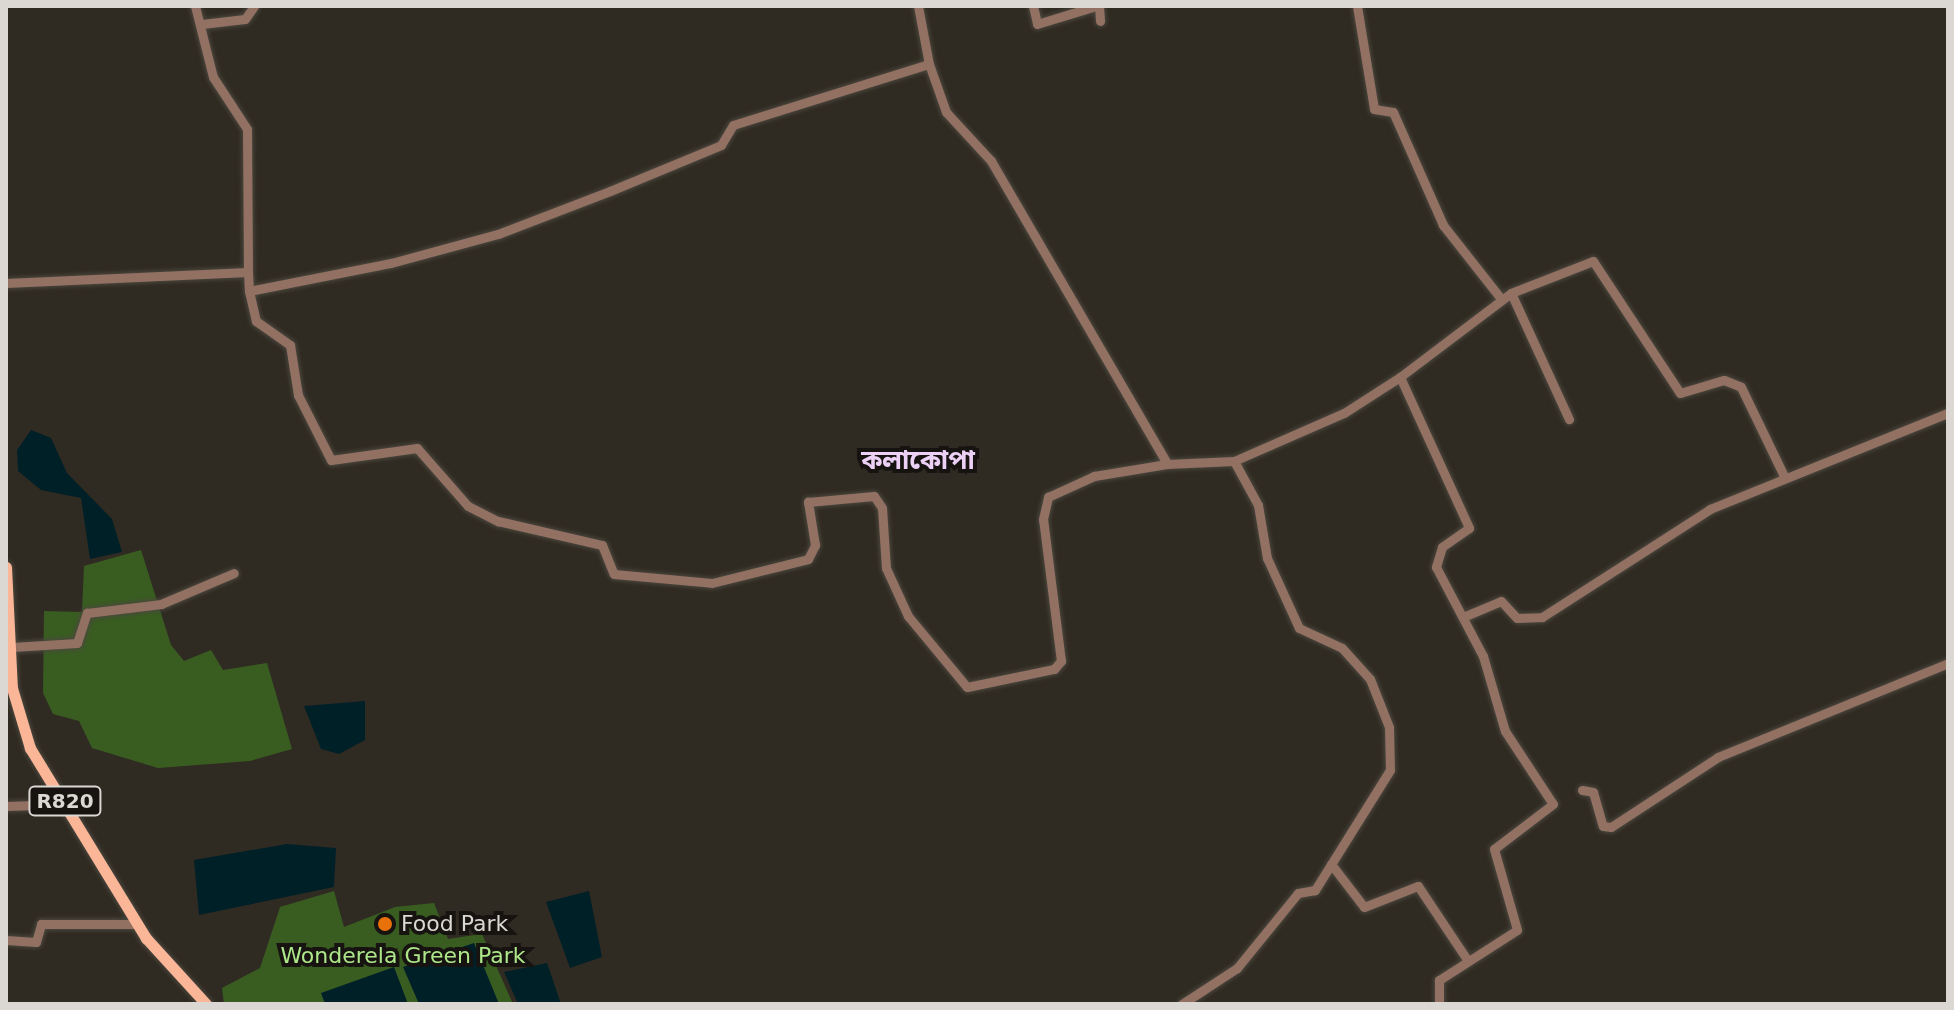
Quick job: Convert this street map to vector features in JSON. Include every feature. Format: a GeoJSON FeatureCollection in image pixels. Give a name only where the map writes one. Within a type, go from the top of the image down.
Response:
{"type":"FeatureCollection","features":[{"type":"Feature","properties":{"kind":"main road","name":"R820"},"geometry":{"type":"LineString","coordinates":[[6,567],[18,722],[137,924],[206,1004]]}},
{"type":"Feature","properties":{"kind":"street"},"geometry":{"type":"LineString","coordinates":[[195,6],[213,77],[247,129],[248,272],[256,321],[290,345],[298,395],[331,460],[417,448],[468,506],[498,521],[602,545],[614,574],[712,583],[808,559],[815,545],[808,502],[874,496],[882,508],[886,568],[908,616],[967,687],[1054,669],[1061,661],[1043,519],[1048,497],[1094,476],[1167,464],[1234,461],[1344,413],[1400,377],[1511,293],[1599,264],[1680,393],[1724,380],[1741,387],[1784,476]]}},
{"type":"Feature","properties":{"kind":"street"},"geometry":{"type":"LineString","coordinates":[[202,24],[245,19],[254,6]]}},
{"type":"Feature","properties":{"kind":"street"},"geometry":{"type":"LineString","coordinates":[[918,6],[929,64],[946,112],[991,161],[1167,464]]}},
{"type":"Feature","properties":{"kind":"street"},"geometry":{"type":"LineString","coordinates":[[1033,6],[1037,24],[1098,6],[1100,21]]}},
{"type":"Feature","properties":{"kind":"street"},"geometry":{"type":"LineString","coordinates":[[1357,6],[1373,107],[1393,112],[1443,225],[1502,300]]}},
{"type":"Feature","properties":{"kind":"street"},"geometry":{"type":"LineString","coordinates":[[249,291],[498,234],[721,145],[727,129],[739,122],[929,64]]}},
{"type":"Feature","properties":{"kind":"street"},"geometry":{"type":"LineString","coordinates":[[6,283],[248,272]]}},
{"type":"Feature","properties":{"kind":"street"},"geometry":{"type":"LineString","coordinates":[[1511,293],[1569,419]]}},
{"type":"Feature","properties":{"kind":"street"},"geometry":{"type":"LineString","coordinates":[[1400,377],[1469,528],[1436,556],[1445,591],[1463,617],[1505,731],[1553,804],[1494,849],[1517,930],[1439,980],[1439,1004]]}},
{"type":"Feature","properties":{"kind":"street"},"geometry":{"type":"LineString","coordinates":[[1463,617],[1501,601],[1517,618],[1542,617],[1625,570],[1673,528],[1784,476],[1948,413]]}},
{"type":"Feature","properties":{"kind":"street"},"geometry":{"type":"LineString","coordinates":[[1182,1004],[1237,968],[1331,864],[1390,770],[1389,727],[1370,679],[1342,648],[1299,628],[1267,558],[1258,505],[1234,461]]}},
{"type":"Feature","properties":{"kind":"street"},"geometry":{"type":"LineString","coordinates":[[12,647],[77,643],[87,613],[161,604],[234,573]]}},
{"type":"Feature","properties":{"kind":"street"},"geometry":{"type":"LineString","coordinates":[[1582,790],[1593,792],[1603,826],[1611,827],[1718,757],[1948,663]]}},
{"type":"Feature","properties":{"kind":"street"},"geometry":{"type":"LineString","coordinates":[[6,806],[67,804]]}},
{"type":"Feature","properties":{"kind":"street"},"geometry":{"type":"LineString","coordinates":[[1331,864],[1364,907],[1418,886],[1468,961]]}},
{"type":"Feature","properties":{"kind":"street"},"geometry":{"type":"LineString","coordinates":[[6,940],[36,942],[41,924],[137,924]]}},
{"type":"Feature","properties":{"kind":"green space"},"geometry":{"type":"Polygon","coordinates":[[[141,550],[171,645],[184,661],[211,650],[223,670],[267,663],[292,749],[250,761],[158,768],[92,748],[79,721],[53,714],[43,693],[44,611],[82,612],[84,566],[141,550]]]}},
{"type":"Feature","properties":{"kind":"green space","name":"Wonderela Green Park"},"geometry":{"type":"Polygon","coordinates":[[[334,891],[344,927],[395,907],[434,903],[448,939],[482,934],[513,1004],[224,1004],[222,988],[260,968],[280,907],[334,891]]]}},
{"type":"Feature","properties":{"kind":"water"},"geometry":{"type":"Polygon","coordinates":[[[31,430],[51,438],[67,473],[112,519],[122,552],[90,559],[81,498],[41,490],[18,471],[17,450],[31,430]]]}},
{"type":"Feature","properties":{"kind":"water"},"geometry":{"type":"Polygon","coordinates":[[[365,701],[365,740],[339,754],[321,749],[304,706],[365,701]]]}},
{"type":"Feature","properties":{"kind":"water"},"geometry":{"type":"Polygon","coordinates":[[[287,844],[336,848],[334,887],[199,915],[194,860],[287,844]]]}},
{"type":"Feature","properties":{"kind":"water"},"geometry":{"type":"Polygon","coordinates":[[[589,891],[602,957],[570,968],[546,902],[589,891]]]}},
{"type":"Feature","properties":{"kind":"water"},"geometry":{"type":"Polygon","coordinates":[[[474,943],[499,1004],[419,1004],[403,967],[474,943]]]}},
{"type":"Feature","properties":{"kind":"water"},"geometry":{"type":"Polygon","coordinates":[[[547,963],[561,1004],[518,1004],[504,972],[547,963]]]}},
{"type":"Feature","properties":{"kind":"water"},"geometry":{"type":"Polygon","coordinates":[[[394,967],[408,1004],[325,1004],[321,993],[394,967]]]}},
{"type":"Feature","properties":{"kind":"place","name":"Food Park"},"geometry":{"type":"Point","coordinates":[385,924]}},
{"type":"Feature","properties":{"kind":"district","name":"কলাকোপা"},"geometry":{"type":"Point","coordinates":[918,461]}}]}
